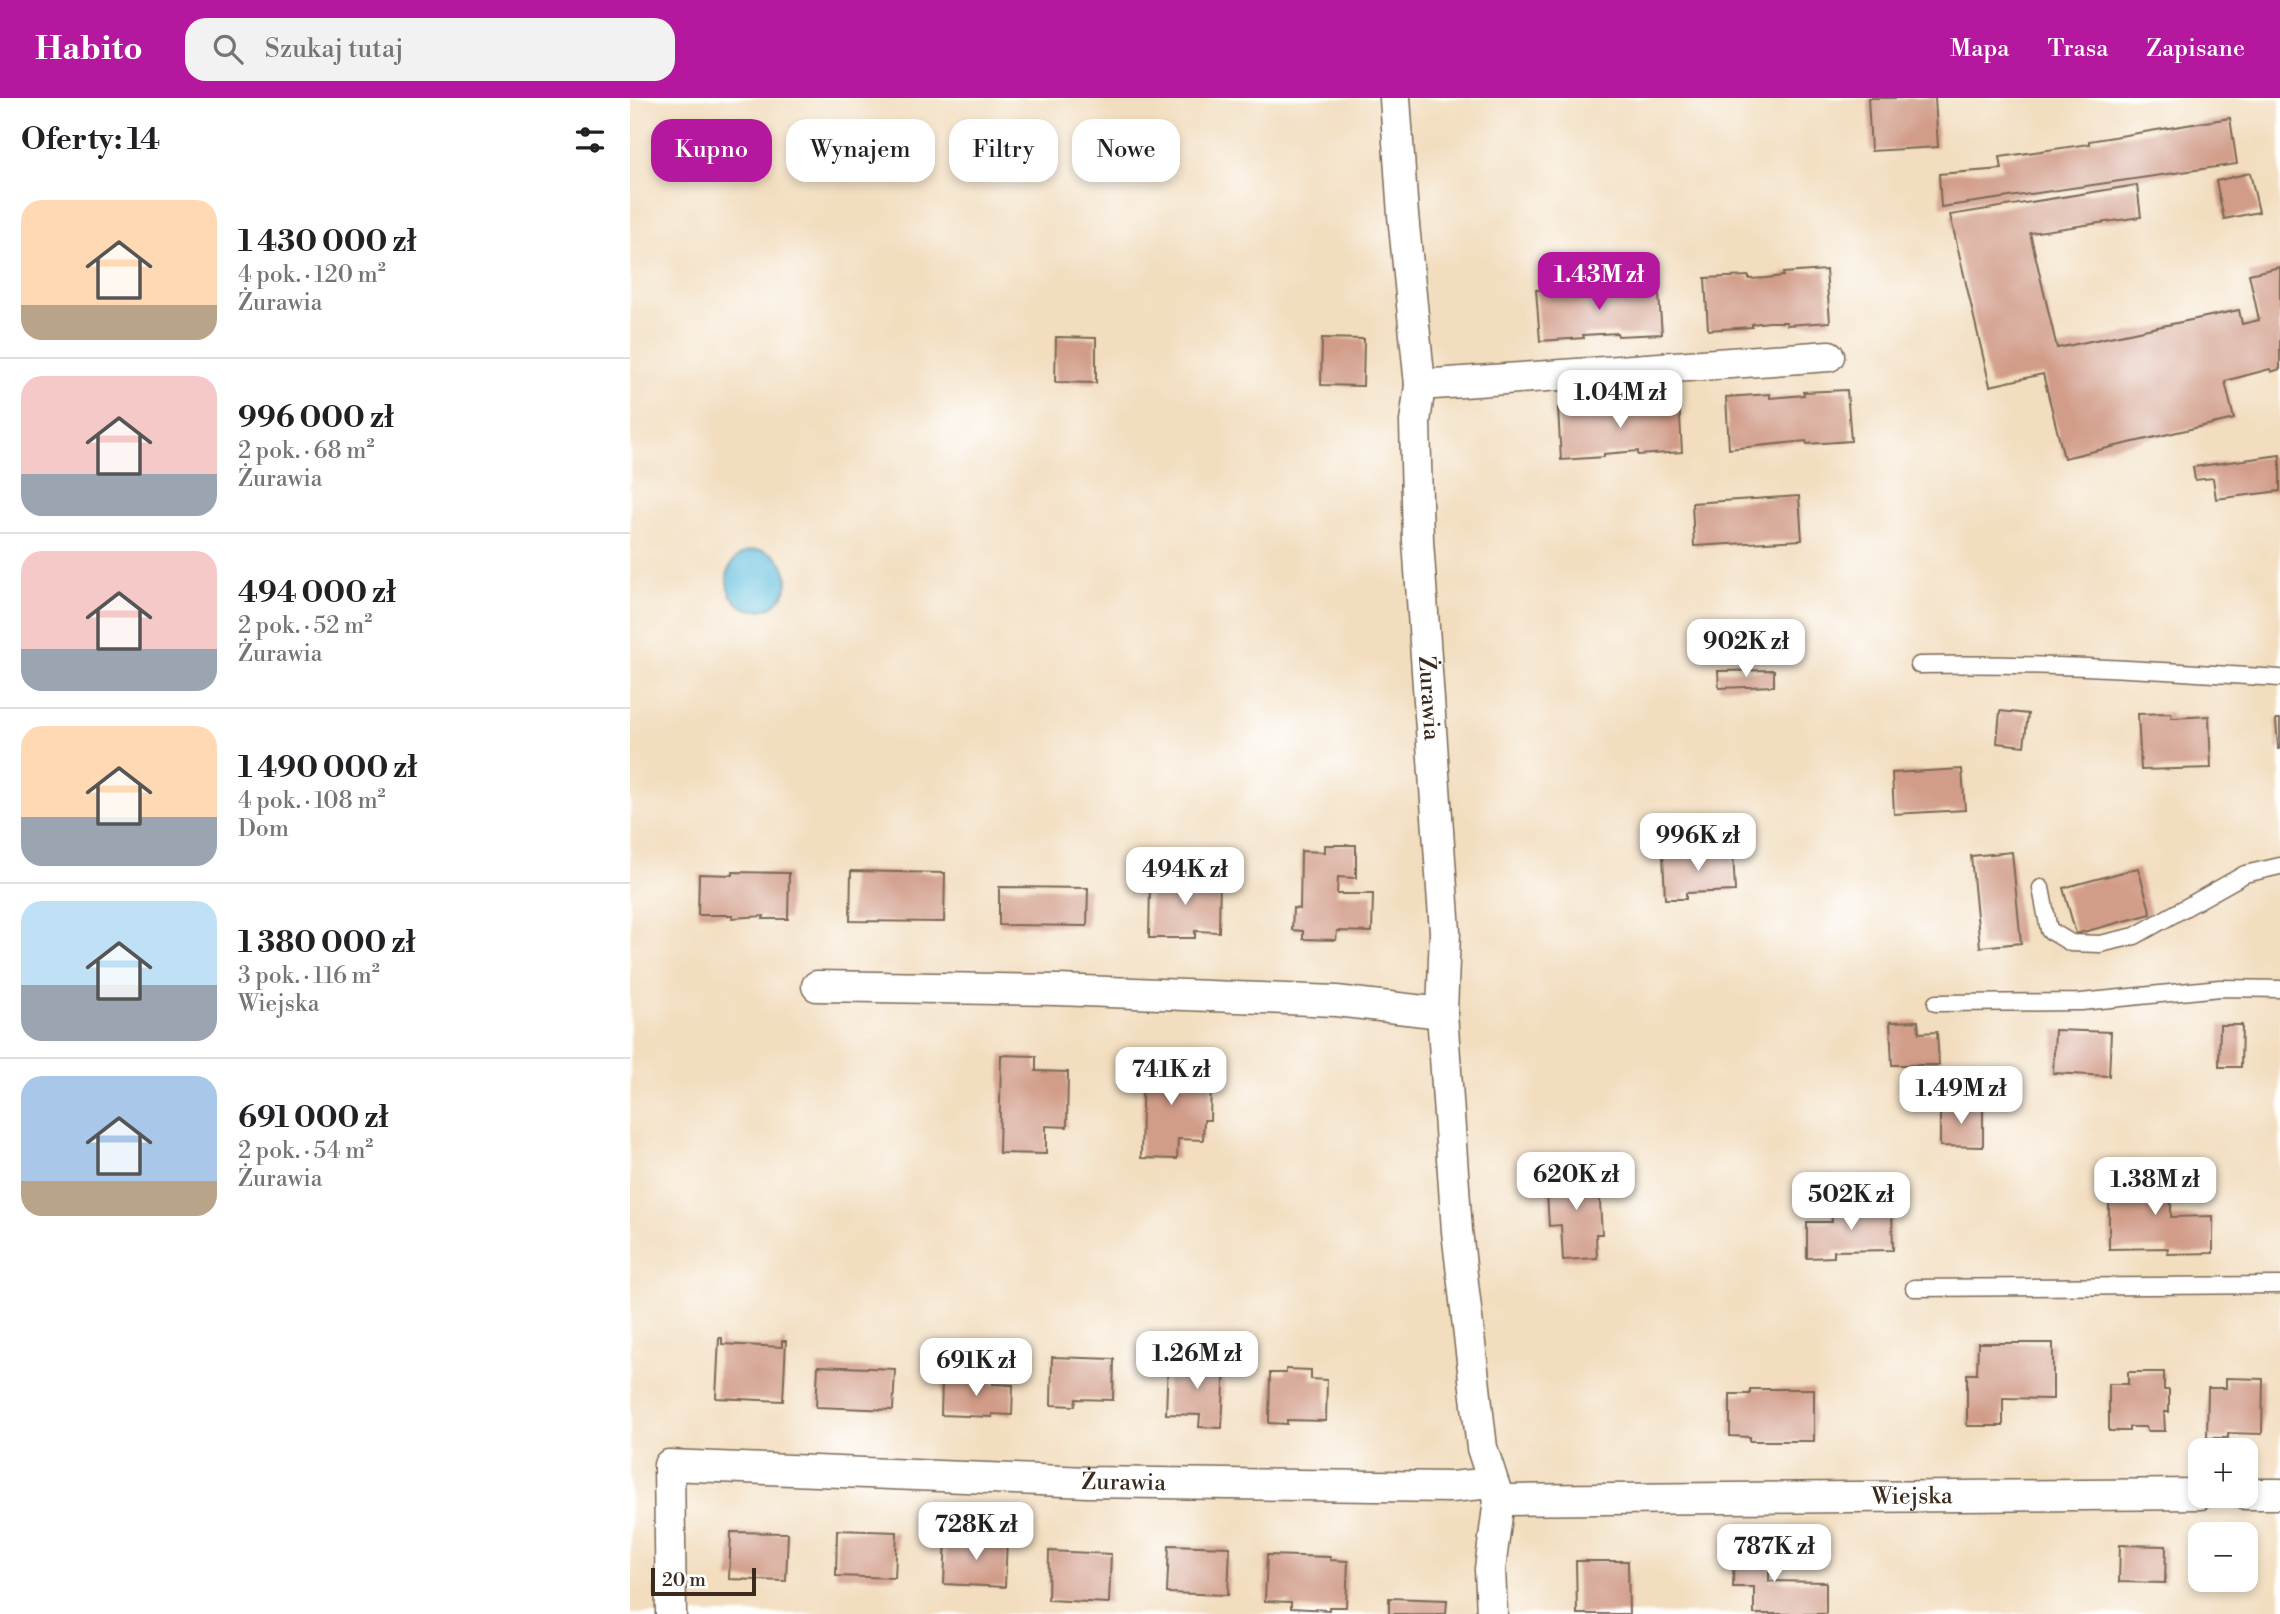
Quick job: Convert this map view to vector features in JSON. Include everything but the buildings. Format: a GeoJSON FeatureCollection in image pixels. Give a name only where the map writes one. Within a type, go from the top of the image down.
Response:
{"type":"FeatureCollection","features":[{"type":"Feature","properties":{"kind":"street","name":"Żurawia"},"geometry":{"type":"LineString","coordinates":[[1395,98],[1405,242],[1420,385],[1415,422],[1418,541],[1445,932],[1442,1013],[1457,1231],[1482,1448],[1496,1491],[1490,1569],[1492,1614]]}},
{"type":"Feature","properties":{"kind":"street"},"geometry":{"type":"LineString","coordinates":[[1420,385],[1829,356]]}},
{"type":"Feature","properties":{"kind":"street"},"geometry":{"type":"LineString","coordinates":[[817,986],[1058,990],[1336,1001],[1442,1013]]}},
{"type":"Feature","properties":{"kind":"street","name":"Żurawia"},"geometry":{"type":"LineString","coordinates":[[671,1614],[669,1465],[1088,1482],[1451,1487],[1496,1491]]}},
{"type":"Feature","properties":{"kind":"street","name":"Wiejska"},"geometry":{"type":"LineString","coordinates":[[1496,1491],[2188,1494]]}},
{"type":"Feature","properties":{"kind":"street"},"geometry":{"type":"LineString","coordinates":[[2258,1494],[2280,1494]]}},
{"type":"Feature","properties":{"kind":"lane"},"geometry":{"type":"LineString","coordinates":[[1919,665],[2071,665],[2280,678]]}},
{"type":"Feature","properties":{"kind":"lane"},"geometry":{"type":"LineString","coordinates":[[2041,888],[2049,930],[2071,943],[2099,944],[2135,936],[2245,874],[2280,866]]}},
{"type":"Feature","properties":{"kind":"lane"},"geometry":{"type":"LineString","coordinates":[[1936,1003],[2081,1002],[2220,988],[2280,989]]}},
{"type":"Feature","properties":{"kind":"lane"},"geometry":{"type":"LineString","coordinates":[[1914,1288],[2280,1285]]}},
{"type":"Feature","properties":{"kind":"water"},"geometry":{"type":"Polygon","coordinates":[[[757,550],[778,559],[787,580],[778,601],[757,610],[736,601],[727,580],[736,559],[757,550]]]}}]}
